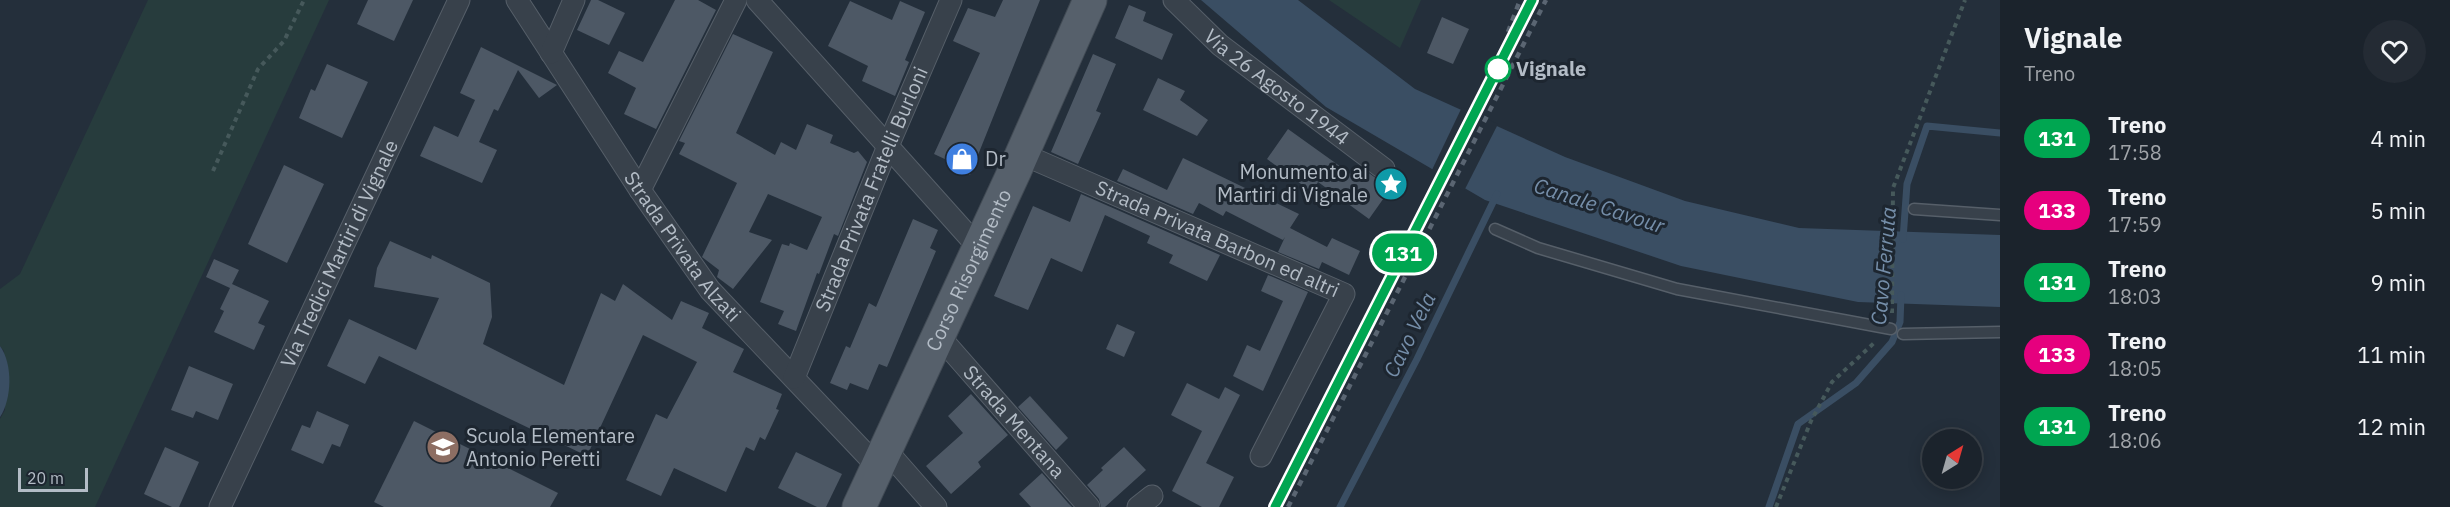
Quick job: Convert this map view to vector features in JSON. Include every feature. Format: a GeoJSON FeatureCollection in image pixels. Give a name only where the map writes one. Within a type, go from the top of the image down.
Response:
{"type":"FeatureCollection","features":[{"type":"Feature","properties":{"kind":"main road","name":"Corso Risorgimento"},"geometry":{"type":"LineString","coordinates":[[859,507],[1022,154],[1090,0]]}},
{"type":"Feature","properties":{"kind":"street","name":"Via Tredici Martiri di Vignale"},"geometry":{"type":"LineString","coordinates":[[220,507],[459,0]]}},
{"type":"Feature","properties":{"kind":"street","name":"Strada Privata Alzati"},"geometry":{"type":"LineString","coordinates":[[517,0],[640,190],[710,290],[794,378],[936,507]]}},
{"type":"Feature","properties":{"kind":"street"},"geometry":{"type":"LineString","coordinates":[[551,53],[574,0]]}},
{"type":"Feature","properties":{"kind":"street"},"geometry":{"type":"LineString","coordinates":[[640,190],[736,0]]}},
{"type":"Feature","properties":{"kind":"street"},"geometry":{"type":"LineString","coordinates":[[757,0],[979,248]]}},
{"type":"Feature","properties":{"kind":"street","name":"Strada Privata Fratelli Burloni"},"geometry":{"type":"LineString","coordinates":[[794,378],[888,146],[951,0]]}},
{"type":"Feature","properties":{"kind":"street","name":"Via 26 Agosto 1944"},"geometry":{"type":"LineString","coordinates":[[1174,0],[1220,45],[1384,169]]}},
{"type":"Feature","properties":{"kind":"street","name":"Strada Privata Barbon ed altri"},"geometry":{"type":"LineString","coordinates":[[1022,154],[1344,294],[1261,456]]}},
{"type":"Feature","properties":{"kind":"street","name":"Strada Mentana"},"geometry":{"type":"LineString","coordinates":[[939,336],[1089,507]]}},
{"type":"Feature","properties":{"kind":"lane"},"geometry":{"type":"LineString","coordinates":[[1914,209],[2000,215]]}},
{"type":"Feature","properties":{"kind":"lane"},"geometry":{"type":"LineString","coordinates":[[1495,229],[1538,248],[1677,289],[1891,329]]}},
{"type":"Feature","properties":{"kind":"lane"},"geometry":{"type":"LineString","coordinates":[[1903,334],[2000,332]]}},
{"type":"Feature","properties":{"kind":"path"},"geometry":{"type":"LineString","coordinates":[[213,171],[258,69],[284,41],[304,0]]}},
{"type":"Feature","properties":{"kind":"path"},"geometry":{"type":"LineString","coordinates":[[1776,507],[1811,421],[1832,382],[1860,354],[1891,329],[1893,188],[1965,0]]}},
{"type":"Feature","properties":{"kind":"green space"},"geometry":{"type":"Polygon","coordinates":[[[148,0],[329,0],[95,507],[0,507],[0,419],[5,410],[4,351],[0,346],[0,289],[20,274],[148,0]]]}},
{"type":"Feature","properties":{"kind":"green space"},"geometry":{"type":"Polygon","coordinates":[[[1329,0],[1421,0],[1400,48],[1329,0]]]}},
{"type":"Feature","properties":{"kind":"water","name":"Canale Cavour"},"geometry":{"type":"Polygon","coordinates":[[[1201,0],[1298,0],[1415,89],[1565,157],[1685,201],[1799,228],[2000,235],[2000,307],[1858,302],[1681,266],[1485,200],[1326,107],[1201,0]]]}},
{"type":"Feature","properties":{"kind":"water"},"geometry":{"type":"Polygon","coordinates":[[[0,346],[9,372],[9,391],[0,417],[0,346]]]}},
{"type":"Feature","properties":{"kind":"pier"},"geometry":{"type":"Polygon","coordinates":[[[1462,107],[1498,124],[1464,191],[1431,172],[1462,107]]]}},
{"type":"Feature","properties":{"kind":"building"},"geometry":{"type":"Polygon","coordinates":[[[368,0],[413,0],[394,41],[357,24],[368,0]]]}},
{"type":"Feature","properties":{"kind":"building"},"geometry":{"type":"Polygon","coordinates":[[[591,0],[598,0],[625,13],[609,45],[577,30],[591,0]]]}},
{"type":"Feature","properties":{"kind":"building"},"geometry":{"type":"Polygon","coordinates":[[[675,0],[698,0],[716,10],[656,129],[624,114],[636,88],[608,73],[619,51],[643,62],[675,0]]]}},
{"type":"Feature","properties":{"kind":"building"},"geometry":{"type":"Polygon","coordinates":[[[1003,0],[1040,0],[970,175],[947,165],[949,161],[934,154],[980,53],[953,41],[968,8],[995,17],[1003,0]]]}},
{"type":"Feature","properties":{"kind":"building"},"geometry":{"type":"Polygon","coordinates":[[[850,1],[892,20],[900,1],[925,12],[905,60],[909,62],[895,96],[862,81],[868,66],[828,46],[850,1]]]}},
{"type":"Feature","properties":{"kind":"building"},"geometry":{"type":"Polygon","coordinates":[[[1129,5],[1146,12],[1143,21],[1173,34],[1162,60],[1115,38],[1129,5]]]}},
{"type":"Feature","properties":{"kind":"building"},"geometry":{"type":"Polygon","coordinates":[[[1442,17],[1469,29],[1453,64],[1427,53],[1442,17]]]}},
{"type":"Feature","properties":{"kind":"building"},"geometry":{"type":"Polygon","coordinates":[[[733,34],[773,52],[736,133],[775,155],[781,142],[796,150],[807,124],[833,135],[830,143],[854,153],[858,151],[867,162],[838,236],[834,234],[819,274],[817,273],[796,331],[778,324],[784,311],[760,302],[782,244],[789,246],[790,243],[807,250],[822,217],[768,194],[749,232],[772,240],[733,289],[717,277],[719,270],[702,257],[737,183],[679,154],[685,143],[679,141],[733,34]]]}},
{"type":"Feature","properties":{"kind":"building"},"geometry":{"type":"Polygon","coordinates":[[[481,47],[557,85],[539,98],[518,70],[498,111],[494,109],[479,142],[497,150],[482,183],[420,156],[434,126],[458,137],[475,100],[460,93],[481,47]]]}},
{"type":"Feature","properties":{"kind":"building"},"geometry":{"type":"Polygon","coordinates":[[[1093,54],[1116,64],[1096,111],[1101,113],[1078,164],[1051,152],[1093,54]]]}},
{"type":"Feature","properties":{"kind":"building"},"geometry":{"type":"Polygon","coordinates":[[[327,64],[368,82],[342,138],[299,118],[311,89],[315,91],[327,64]]]}},
{"type":"Feature","properties":{"kind":"building"},"geometry":{"type":"Polygon","coordinates":[[[1158,78],[1185,91],[1180,100],[1208,120],[1197,136],[1143,110],[1158,78]]]}},
{"type":"Feature","properties":{"kind":"building"},"geometry":{"type":"Polygon","coordinates":[[[1288,129],[1355,177],[1362,168],[1377,179],[1388,181],[1393,185],[1369,219],[1318,182],[1312,192],[1267,159],[1288,129]]]}},
{"type":"Feature","properties":{"kind":"building"},"geometry":{"type":"Polygon","coordinates":[[[1183,158],[1299,214],[1290,228],[1327,247],[1332,238],[1360,251],[1349,275],[1322,262],[1319,269],[1278,252],[1285,237],[1283,240],[1226,211],[1223,216],[1199,203],[1193,214],[1117,181],[1123,169],[1167,190],[1183,158]]]}},
{"type":"Feature","properties":{"kind":"building"},"geometry":{"type":"Polygon","coordinates":[[[284,165],[324,184],[287,263],[248,244],[284,165]]]}},
{"type":"Feature","properties":{"kind":"building"},"geometry":{"type":"Polygon","coordinates":[[[1081,194],[1220,255],[1207,281],[1169,263],[1173,255],[1147,243],[1150,236],[1105,215],[1082,272],[1051,258],[1028,310],[994,296],[1033,206],[1070,222],[1081,194]]]}},
{"type":"Feature","properties":{"kind":"building"},"geometry":{"type":"Polygon","coordinates":[[[913,219],[938,230],[930,248],[936,251],[887,367],[879,364],[868,390],[850,383],[847,390],[830,383],[846,346],[850,348],[869,303],[876,307],[913,219]]]}},
{"type":"Feature","properties":{"kind":"building"},"geometry":{"type":"Polygon","coordinates":[[[390,241],[431,259],[432,255],[490,283],[492,317],[483,344],[564,385],[601,293],[615,301],[623,284],[672,320],[681,301],[709,313],[702,328],[744,349],[733,372],[782,394],[776,409],[779,410],[765,440],[760,437],[754,451],[746,447],[726,492],[674,468],[661,496],[626,480],[656,414],[667,419],[697,362],[643,335],[587,456],[379,356],[365,384],[327,366],[349,319],[416,350],[439,298],[374,287],[377,268],[390,241]]]}},
{"type":"Feature","properties":{"kind":"building"},"geometry":{"type":"Polygon","coordinates":[[[214,259],[239,270],[232,284],[269,301],[258,323],[265,326],[254,350],[214,332],[224,311],[220,309],[230,288],[206,277],[214,259]]]}},
{"type":"Feature","properties":{"kind":"building"},"geometry":{"type":"Polygon","coordinates":[[[1268,275],[1308,292],[1263,391],[1233,376],[1247,345],[1260,351],[1283,301],[1261,291],[1268,275]]]}},
{"type":"Feature","properties":{"kind":"building"},"geometry":{"type":"Polygon","coordinates":[[[1117,324],[1135,332],[1124,357],[1106,349],[1117,324]]]}},
{"type":"Feature","properties":{"kind":"building"},"geometry":{"type":"Polygon","coordinates":[[[189,366],[233,384],[218,420],[196,411],[193,418],[171,410],[189,366]]]}},
{"type":"Feature","properties":{"kind":"building"},"geometry":{"type":"Polygon","coordinates":[[[1187,383],[1219,399],[1225,387],[1240,395],[1206,463],[1234,477],[1219,507],[1202,507],[1172,491],[1202,431],[1171,415],[1187,383]]]}},
{"type":"Feature","properties":{"kind":"building"},"geometry":{"type":"Polygon","coordinates":[[[971,394],[1008,435],[978,462],[981,467],[951,494],[926,466],[963,433],[948,416],[971,394]]]}},
{"type":"Feature","properties":{"kind":"building"},"geometry":{"type":"Polygon","coordinates":[[[1030,396],[1068,438],[1056,450],[1018,407],[1030,396]]]}},
{"type":"Feature","properties":{"kind":"building"},"geometry":{"type":"Polygon","coordinates":[[[317,411],[349,425],[340,447],[332,444],[323,464],[291,450],[302,425],[310,428],[317,411]]]}},
{"type":"Feature","properties":{"kind":"building"},"geometry":{"type":"Polygon","coordinates":[[[414,421],[558,493],[550,507],[384,507],[374,502],[414,421]]]}},
{"type":"Feature","properties":{"kind":"building"},"geometry":{"type":"Polygon","coordinates":[[[165,447],[199,462],[179,507],[172,507],[144,494],[165,447]]]}},
{"type":"Feature","properties":{"kind":"building"},"geometry":{"type":"Polygon","coordinates":[[[1124,447],[1146,470],[1105,507],[1101,507],[1099,499],[1087,485],[1103,470],[1101,468],[1124,447]]]}},
{"type":"Feature","properties":{"kind":"building"},"geometry":{"type":"Polygon","coordinates":[[[796,452],[842,474],[826,507],[817,507],[778,488],[796,452]]]}},
{"type":"Feature","properties":{"kind":"building"},"geometry":{"type":"Polygon","coordinates":[[[1042,473],[1072,507],[1031,507],[1019,494],[1042,473]]]}},
{"type":"Feature","properties":{"kind":"waterway","name":"Cavo Ferruta"},"geometry":{"type":"LineString","coordinates":[[1903,239],[1907,184],[1927,126],[2000,133]]}},
{"type":"Feature","properties":{"kind":"waterway","name":"Cavo Vela"},"geometry":{"type":"LineString","coordinates":[[1340,507],[1417,359],[1497,194]]}},
{"type":"Feature","properties":{"kind":"waterway","name":"Cavo Ferruta"},"geometry":{"type":"LineString","coordinates":[[1769,507],[1798,424],[1856,383],[1892,342],[1900,322],[1901,295]]}},
{"type":"Feature","properties":{"kind":"railway"},"geometry":{"type":"LineString","coordinates":[[1508,32],[1520,0]]}},
{"type":"Feature","properties":{"kind":"railway"},"geometry":{"type":"LineString","coordinates":[[1276,507],[1532,0]]}},
{"type":"Feature","properties":{"kind":"railway"},"geometry":{"type":"LineString","coordinates":[[1288,507],[1546,0]]}},
{"type":"Feature","properties":{"kind":"train","name":"131"},"geometry":{"type":"LineString","coordinates":[[1275,507],[1532,0]]}},
{"type":"Feature","properties":{"kind":"place","name":"Vignale"},"geometry":{"type":"Point","coordinates":[1498,69]}},
{"type":"Feature","properties":{"kind":"place","name":"Dr"},"geometry":{"type":"Point","coordinates":[962,159]}},
{"type":"Feature","properties":{"kind":"place","name":"Monumento ai Martiri di Vignale"},"geometry":{"type":"Point","coordinates":[1391,184]}},
{"type":"Feature","properties":{"kind":"place","name":"Scuola Elementare Antonio Peretti"},"geometry":{"type":"Point","coordinates":[443,447]}}]}
